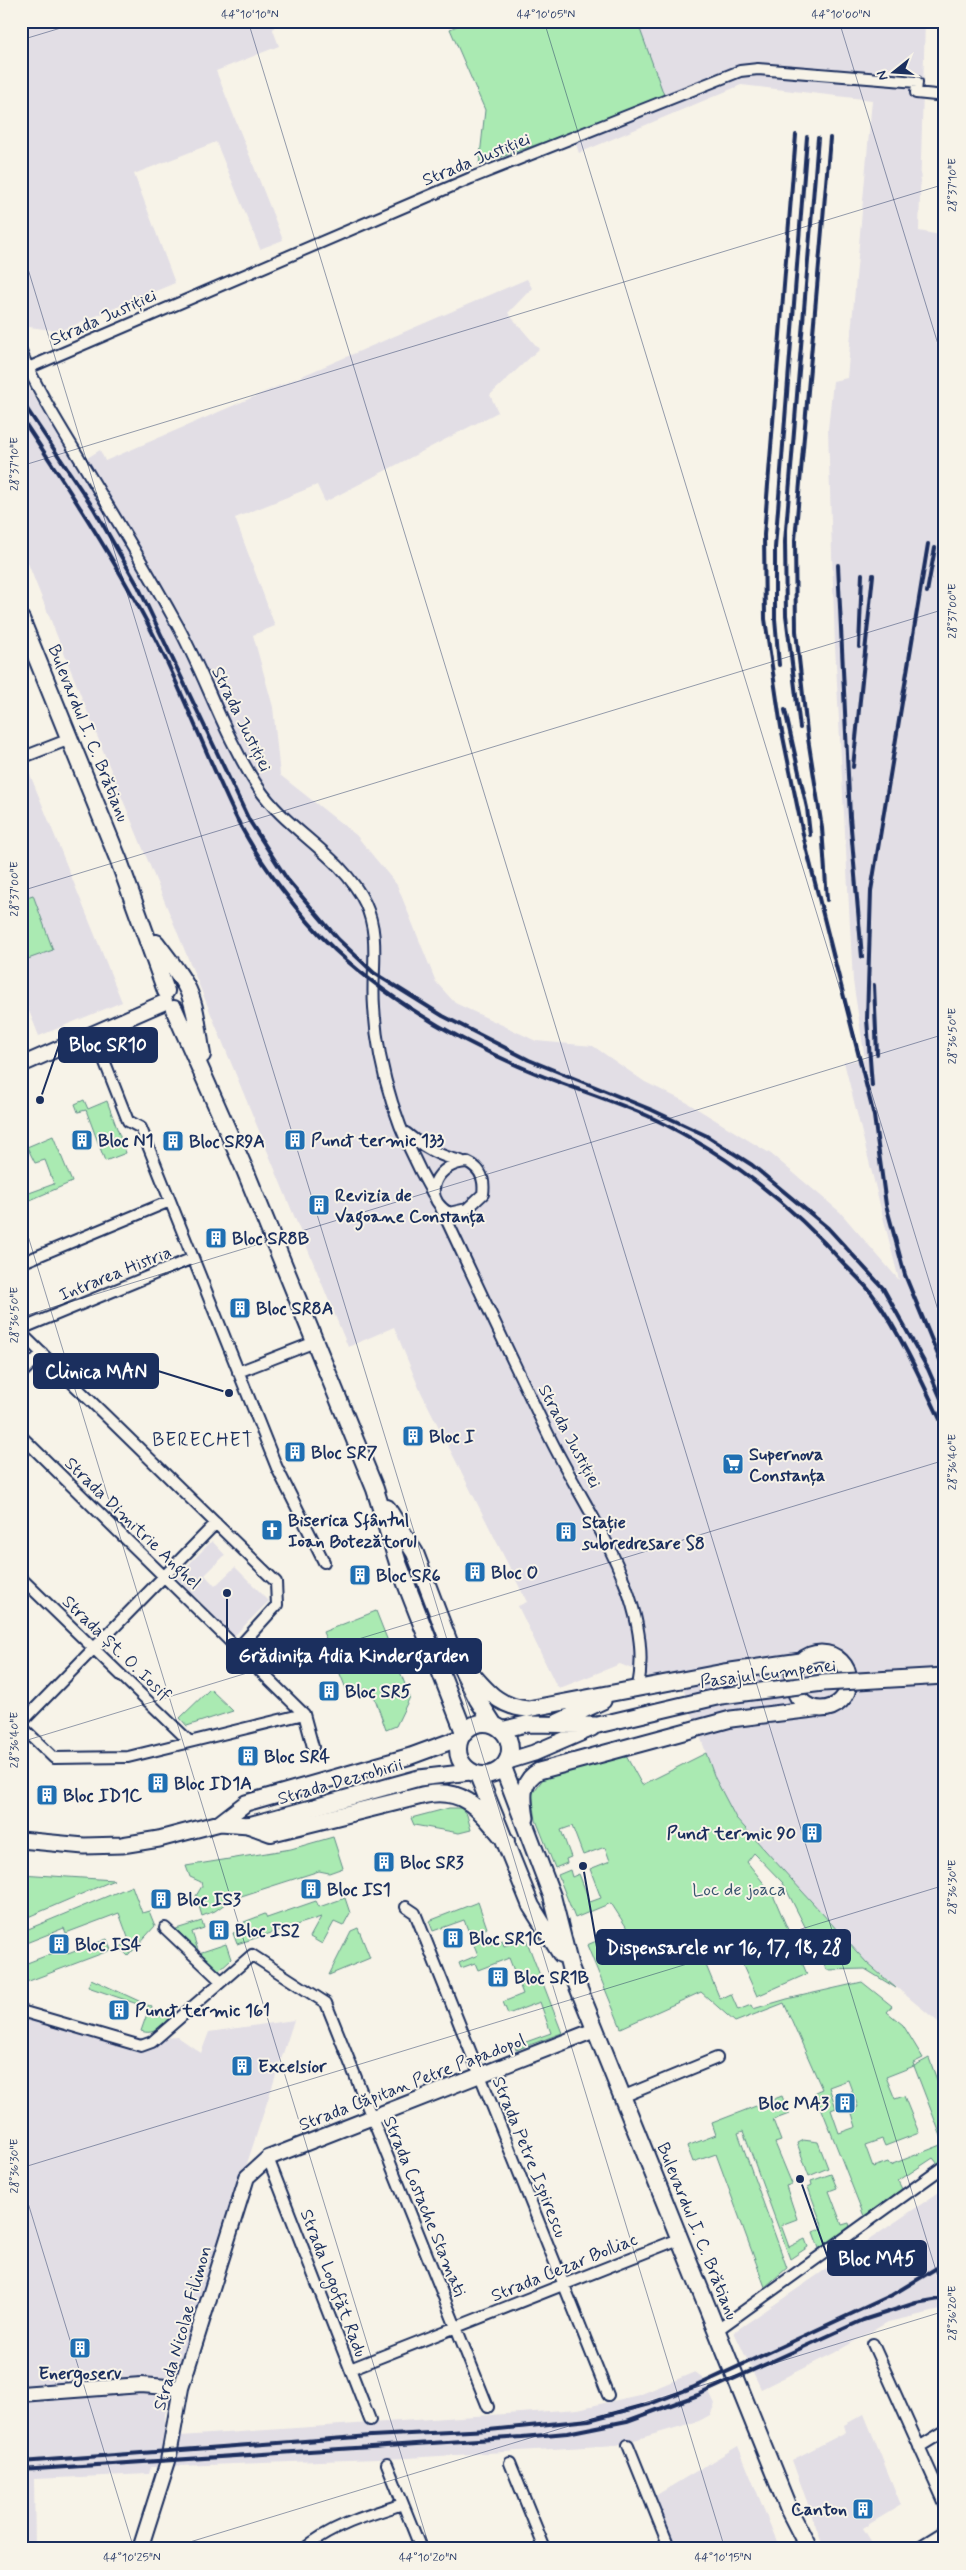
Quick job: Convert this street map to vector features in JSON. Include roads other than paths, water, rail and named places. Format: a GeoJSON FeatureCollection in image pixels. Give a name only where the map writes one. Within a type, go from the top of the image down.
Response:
{"type":"FeatureCollection","features":[{"type":"Feature","properties":{"kind":"main road","name":"Bulevardul I. C. Brătianu"},"geometry":{"type":"LineString","coordinates":[[21,619],[173,999],[375,1489],[398,1563],[462,1735]]}},
{"type":"Feature","properties":{"kind":"main road","name":"Bulevardul I. C. Brătianu"},"geometry":{"type":"LineString","coordinates":[[119,862],[156,943],[173,999],[202,1055],[236,1150]]}},
{"type":"Feature","properties":{"kind":"main road"},"geometry":{"type":"LineString","coordinates":[[156,943],[179,973],[189,991],[195,1009],[202,1055]]}},
{"type":"Feature","properties":{"kind":"main road","name":"Bulevardul I. C. Brătianu"},"geometry":{"type":"LineString","coordinates":[[375,1489],[415,1553],[450,1645],[478,1700],[497,1728]]}},
{"type":"Feature","properties":{"kind":"main road"},"geometry":{"type":"LineString","coordinates":[[450,1645],[486,1691],[494,1699],[510,1707],[538,1708],[638,1688],[801,1661],[815,1654],[832,1655],[844,1665],[849,1679],[844,1697],[838,1704],[824,1710],[814,1709],[732,1719],[539,1771],[529,1778],[523,1795],[527,1831]]}},
{"type":"Feature","properties":{"kind":"main road"},"geometry":{"type":"LineString","coordinates":[[801,1661],[795,1669],[793,1686],[800,1701],[814,1709]]}},
{"type":"Feature","properties":{"kind":"main road","name":"Pasajul Cumpenei"},"geometry":{"type":"LineString","coordinates":[[598,1725],[721,1696],[822,1684],[945,1676]]}},
{"type":"Feature","properties":{"kind":"main road"},"geometry":{"type":"LineString","coordinates":[[550,1724],[592,1708],[610,1695]]}},
{"type":"Feature","properties":{"kind":"main road"},"geometry":{"type":"LineString","coordinates":[[478,1724],[497,1728],[526,1724],[598,1725],[506,1764],[494,1773],[474,1773],[459,1757],[462,1735],[478,1724]]}},
{"type":"Feature","properties":{"kind":"main road"},"geometry":{"type":"LineString","coordinates":[[497,1728],[509,1744],[506,1764]]}},
{"type":"Feature","properties":{"kind":"main road","name":"Strada Dezrobirii"},"geometry":{"type":"LineString","coordinates":[[220,1823],[246,1803],[411,1756],[462,1735]]}},
{"type":"Feature","properties":{"kind":"main road"},"geometry":{"type":"LineString","coordinates":[[534,1753],[582,1758]]}},
{"type":"Feature","properties":{"kind":"main road","name":"Bulevardul I. C. Brătianu"},"geometry":{"type":"LineString","coordinates":[[506,1764],[527,1831],[552,1896],[570,1967],[789,2510],[809,2549]]}},
{"type":"Feature","properties":{"kind":"main road","name":"Bulevardul I. C. Brătianu"},"geometry":{"type":"LineString","coordinates":[[474,1773],[506,1841],[532,1906],[570,1967]]}},
{"type":"Feature","properties":{"kind":"main road","name":"Strada Dezrobirii"},"geometry":{"type":"LineString","coordinates":[[21,1840],[84,1846],[122,1845],[159,1839],[220,1823],[249,1825],[419,1778],[474,1773]]}},
{"type":"Feature","properties":{"kind":"main road"},"geometry":{"type":"LineString","coordinates":[[249,1825],[271,1833],[424,1795],[445,1792],[470,1802],[506,1841]]}},
{"type":"Feature","properties":{"kind":"main road","name":"Bulevardul I. C. Brătianu"},"geometry":{"type":"LineString","coordinates":[[789,2510],[796,2549]]}},
{"type":"Feature","properties":{"kind":"street","name":"Strada Justiției"},"geometry":{"type":"LineString","coordinates":[[28,368],[471,178],[740,71],[758,69],[917,82],[916,93],[945,96]]}},
{"type":"Feature","properties":{"kind":"street","name":"Strada Justiției"},"geometry":{"type":"LineString","coordinates":[[21,352],[28,368],[176,622],[244,766],[259,790],[353,883],[365,902],[373,924],[376,944],[374,1005],[382,1067],[393,1106],[433,1194]]}},
{"type":"Feature","properties":{"kind":"street"},"geometry":{"type":"LineString","coordinates":[[21,758],[70,739]]}},
{"type":"Feature","properties":{"kind":"street"},"geometry":{"type":"LineString","coordinates":[[21,1065],[93,1032],[173,999]]}},
{"type":"Feature","properties":{"kind":"street"},"geometry":{"type":"LineString","coordinates":[[93,1032],[128,1121],[141,1128],[277,1468],[324,1562]]}},
{"type":"Feature","properties":{"kind":"street"},"geometry":{"type":"LineString","coordinates":[[405,1132],[424,1148],[437,1155],[467,1162],[473,1165],[483,1176],[482,1194],[476,1203],[459,1213],[450,1213],[441,1208],[433,1194],[434,1186],[443,1172],[454,1164],[467,1162]]}},
{"type":"Feature","properties":{"kind":"street"},"geometry":{"type":"LineString","coordinates":[[21,1263],[170,1201]]}},
{"type":"Feature","properties":{"kind":"street","name":"Strada Justiției"},"geometry":{"type":"LineString","coordinates":[[441,1208],[551,1441],[609,1546],[629,1598],[638,1636],[640,1654],[638,1688]]}},
{"type":"Feature","properties":{"kind":"street","name":"Intrarea Histria"},"geometry":{"type":"LineString","coordinates":[[21,1331],[193,1258]]}},
{"type":"Feature","properties":{"kind":"street"},"geometry":{"type":"LineString","coordinates":[[21,1331],[276,1582],[276,1605],[238,1648]]}},
{"type":"Feature","properties":{"kind":"street"},"geometry":{"type":"LineString","coordinates":[[238,1372],[315,1342]]}},
{"type":"Feature","properties":{"kind":"street"},"geometry":{"type":"LineString","coordinates":[[21,1374],[42,1353]]}},
{"type":"Feature","properties":{"kind":"street","name":"Strada Dimitrie Anghel"},"geometry":{"type":"LineString","coordinates":[[21,1436],[304,1714],[313,1747]]}},
{"type":"Feature","properties":{"kind":"street"},"geometry":{"type":"LineString","coordinates":[[216,1523],[21,1724],[54,1758],[128,1757],[304,1714]]}},
{"type":"Feature","properties":{"kind":"street","name":"Strada Șt. O. Iosif"},"geometry":{"type":"LineString","coordinates":[[21,1578],[190,1742]]}},
{"type":"Feature","properties":{"kind":"street","name":"Strada Petre Ispirescu"},"geometry":{"type":"LineString","coordinates":[[406,1907],[415,1913],[608,2395]]}},
{"type":"Feature","properties":{"kind":"street"},"geometry":{"type":"LineString","coordinates":[[21,2011],[141,2046],[152,2042],[221,1981],[165,1928]]}},
{"type":"Feature","properties":{"kind":"street","name":"Strada Costache Stamati"},"geometry":{"type":"LineString","coordinates":[[221,1981],[252,1955],[326,2004],[488,2407]]}},
{"type":"Feature","properties":{"kind":"street","name":"Strada Căpitan Petre Papadopol"},"geometry":{"type":"LineString","coordinates":[[247,2177],[268,2158],[595,2030]]}},
{"type":"Feature","properties":{"kind":"street"},"geometry":{"type":"LineString","coordinates":[[622,2097],[717,2058]]}},
{"type":"Feature","properties":{"kind":"street","name":"Strada Logofăt Radu"},"geometry":{"type":"LineString","coordinates":[[268,2158],[370,2420]]}},
{"type":"Feature","properties":{"kind":"street"},"geometry":{"type":"LineString","coordinates":[[716,2331],[945,2166]]}},
{"type":"Feature","properties":{"kind":"street","name":"Strada Nicolae Filimon"},"geometry":{"type":"LineString","coordinates":[[140,2549],[168,2461],[181,2388],[247,2177]]}},
{"type":"Feature","properties":{"kind":"street","name":"Strada Cezar Bolliac"},"geometry":{"type":"LineString","coordinates":[[350,2369],[679,2239]]}},
{"type":"Feature","properties":{"kind":"street"},"geometry":{"type":"LineString","coordinates":[[873,2344],[945,2504]]}},
{"type":"Feature","properties":{"kind":"street"},"geometry":{"type":"LineString","coordinates":[[21,2394],[141,2384],[181,2388]]}},
{"type":"Feature","properties":{"kind":"street"},"geometry":{"type":"LineString","coordinates":[[919,2447],[945,2431]]}},
{"type":"Feature","properties":{"kind":"street"},"geometry":{"type":"LineString","coordinates":[[628,2446],[670,2549]]}},
{"type":"Feature","properties":{"kind":"street"},"geometry":{"type":"LineString","coordinates":[[510,2463],[545,2549]]}},
{"type":"Feature","properties":{"kind":"street"},"geometry":{"type":"LineString","coordinates":[[387,2464],[420,2549]]}},
{"type":"Feature","properties":{"kind":"street"},"geometry":{"type":"LineString","coordinates":[[304,2549],[315,2540],[353,2521],[403,2504]]}},
{"type":"Feature","properties":{"kind":"street"},"geometry":{"type":"LineString","coordinates":[[916,2549],[945,2531]]}},
{"type":"Feature","properties":{"kind":"railway"},"geometry":{"type":"LineString","coordinates":[[796,135],[764,535],[765,619],[781,727],[804,839],[874,1116],[886,1205],[905,1275],[945,1372]]}},
{"type":"Feature","properties":{"kind":"railway"},"geometry":{"type":"LineString","coordinates":[[779,665],[775,619],[775,548],[807,137]]}},
{"type":"Feature","properties":{"kind":"railway"},"geometry":{"type":"LineString","coordinates":[[800,728],[786,615],[785,542],[818,138]]}},
{"type":"Feature","properties":{"kind":"railway"},"geometry":{"type":"LineString","coordinates":[[827,900],[822,828],[807,732],[796,631],[795,540],[830,138]]}},
{"type":"Feature","properties":{"kind":"railway"},"geometry":{"type":"LineString","coordinates":[[21,400],[94,509],[138,586],[249,820],[287,879],[338,939],[374,973],[443,1016],[529,1060],[652,1110],[705,1135],[752,1165],[828,1228],[883,1288],[928,1369],[945,1408]]}},
{"type":"Feature","properties":{"kind":"railway"},"geometry":{"type":"LineString","coordinates":[[21,417],[80,507],[117,568],[151,630],[246,836],[268,871],[308,922],[335,950],[357,969],[429,1020],[481,1049],[535,1073],[648,1116],[703,1145],[754,1181],[825,1243],[872,1294],[904,1345],[945,1430]]}},
{"type":"Feature","properties":{"kind":"railway"},"geometry":{"type":"LineString","coordinates":[[872,1086],[867,1019],[871,891],[928,544]]}},
{"type":"Feature","properties":{"kind":"railway"},"geometry":{"type":"LineString","coordinates":[[927,592],[935,548]]}},
{"type":"Feature","properties":{"kind":"railway"},"geometry":{"type":"LineString","coordinates":[[838,565],[850,817],[862,957]]}},
{"type":"Feature","properties":{"kind":"railway"},"geometry":{"type":"LineString","coordinates":[[859,647],[862,574]]}},
{"type":"Feature","properties":{"kind":"railway"},"geometry":{"type":"LineString","coordinates":[[853,767],[873,575]]}},
{"type":"Feature","properties":{"kind":"railway"},"geometry":{"type":"LineString","coordinates":[[785,710],[807,808],[810,835]]}},
{"type":"Feature","properties":{"kind":"railway"},"geometry":{"type":"LineString","coordinates":[[874,985],[877,1054]]}},
{"type":"Feature","properties":{"kind":"railway"},"geometry":{"type":"LineString","coordinates":[[21,2462],[371,2436],[489,2430],[589,2420],[650,2404],[694,2387],[892,2295],[945,2263]]}},
{"type":"Feature","properties":{"kind":"railway"},"geometry":{"type":"LineString","coordinates":[[21,2470],[567,2433],[627,2421],[698,2395],[863,2320],[916,2303],[945,2298]]}},
{"type":"Feature","properties":{"kind":"place","name":"Bloc SR10"},"geometry":{"type":"Point","coordinates":[40,1100]}},
{"type":"Feature","properties":{"kind":"place","name":"Bloc N1"},"geometry":{"type":"Point","coordinates":[82,1140]}},
{"type":"Feature","properties":{"kind":"place","name":"Punct termic 133"},"geometry":{"type":"Point","coordinates":[295,1140]}},
{"type":"Feature","properties":{"kind":"place","name":"Bloc SR9A"},"geometry":{"type":"Point","coordinates":[173,1141]}},
{"type":"Feature","properties":{"kind":"place","name":"Revizia de Vagoane Constanța"},"geometry":{"type":"Point","coordinates":[319,1205]}},
{"type":"Feature","properties":{"kind":"place","name":"Bloc SR8B"},"geometry":{"type":"Point","coordinates":[216,1238]}},
{"type":"Feature","properties":{"kind":"place","name":"Bloc SR8A"},"geometry":{"type":"Point","coordinates":[240,1308]}},
{"type":"Feature","properties":{"kind":"place","name":"Clinica MAN"},"geometry":{"type":"Point","coordinates":[229,1393]}},
{"type":"Feature","properties":{"kind":"place","name":"Bloc I"},"geometry":{"type":"Point","coordinates":[413,1436]}},
{"type":"Feature","properties":{"kind":"place","name":"Bloc SR7"},"geometry":{"type":"Point","coordinates":[295,1452]}},
{"type":"Feature","properties":{"kind":"place","name":"Supernova Constanța"},"geometry":{"type":"Point","coordinates":[733,1464]}},
{"type":"Feature","properties":{"kind":"place","name":"Biserica Sfântul Ioan Botezătorul"},"geometry":{"type":"Point","coordinates":[272,1530]}},
{"type":"Feature","properties":{"kind":"place","name":"Stație subredresare S8"},"geometry":{"type":"Point","coordinates":[566,1532]}},
{"type":"Feature","properties":{"kind":"place","name":"Bloc O"},"geometry":{"type":"Point","coordinates":[475,1572]}},
{"type":"Feature","properties":{"kind":"place","name":"Bloc SR6"},"geometry":{"type":"Point","coordinates":[360,1575]}},
{"type":"Feature","properties":{"kind":"place","name":"Grădinița Adia Kindergarden"},"geometry":{"type":"Point","coordinates":[227,1593]}},
{"type":"Feature","properties":{"kind":"place","name":"Bloc SR5"},"geometry":{"type":"Point","coordinates":[329,1691]}},
{"type":"Feature","properties":{"kind":"place","name":"Bloc SR4"},"geometry":{"type":"Point","coordinates":[248,1756]}},
{"type":"Feature","properties":{"kind":"place","name":"Bloc ID1A"},"geometry":{"type":"Point","coordinates":[158,1783]}},
{"type":"Feature","properties":{"kind":"place","name":"Bloc ID1C"},"geometry":{"type":"Point","coordinates":[47,1795]}},
{"type":"Feature","properties":{"kind":"place","name":"Punct termic 90"},"geometry":{"type":"Point","coordinates":[812,1833]}},
{"type":"Feature","properties":{"kind":"place","name":"Bloc SR3"},"geometry":{"type":"Point","coordinates":[384,1862]}},
{"type":"Feature","properties":{"kind":"place","name":"Dispensarele nr 16, 17, 18, 28"},"geometry":{"type":"Point","coordinates":[583,1866]}},
{"type":"Feature","properties":{"kind":"place","name":"Bloc IS1"},"geometry":{"type":"Point","coordinates":[311,1889]}},
{"type":"Feature","properties":{"kind":"place","name":"Bloc IS3"},"geometry":{"type":"Point","coordinates":[161,1899]}},
{"type":"Feature","properties":{"kind":"place","name":"Bloc IS2"},"geometry":{"type":"Point","coordinates":[219,1930]}},
{"type":"Feature","properties":{"kind":"place","name":"Bloc SR1C"},"geometry":{"type":"Point","coordinates":[453,1938]}},
{"type":"Feature","properties":{"kind":"place","name":"Bloc IS4"},"geometry":{"type":"Point","coordinates":[59,1944]}},
{"type":"Feature","properties":{"kind":"place","name":"Bloc SR1B"},"geometry":{"type":"Point","coordinates":[498,1977]}},
{"type":"Feature","properties":{"kind":"place","name":"Punct termic 161"},"geometry":{"type":"Point","coordinates":[119,2010]}},
{"type":"Feature","properties":{"kind":"place","name":"Excelsior"},"geometry":{"type":"Point","coordinates":[242,2066]}},
{"type":"Feature","properties":{"kind":"place","name":"Bloc MA3"},"geometry":{"type":"Point","coordinates":[845,2103]}},
{"type":"Feature","properties":{"kind":"place","name":"Bloc MA5"},"geometry":{"type":"Point","coordinates":[800,2179]}},
{"type":"Feature","properties":{"kind":"place","name":"Energoserv"},"geometry":{"type":"Point","coordinates":[80,2348]}},
{"type":"Feature","properties":{"kind":"place","name":"Canton"},"geometry":{"type":"Point","coordinates":[863,2509]}},
{"type":"Feature","properties":{"kind":"district","name":"BERECHET"},"geometry":{"type":"Point","coordinates":[203,1439]}},
{"type":"Feature","properties":{"kind":"park label","name":"Loc de joaca"},"geometry":{"type":"Point","coordinates":[739,1889]}}]}
